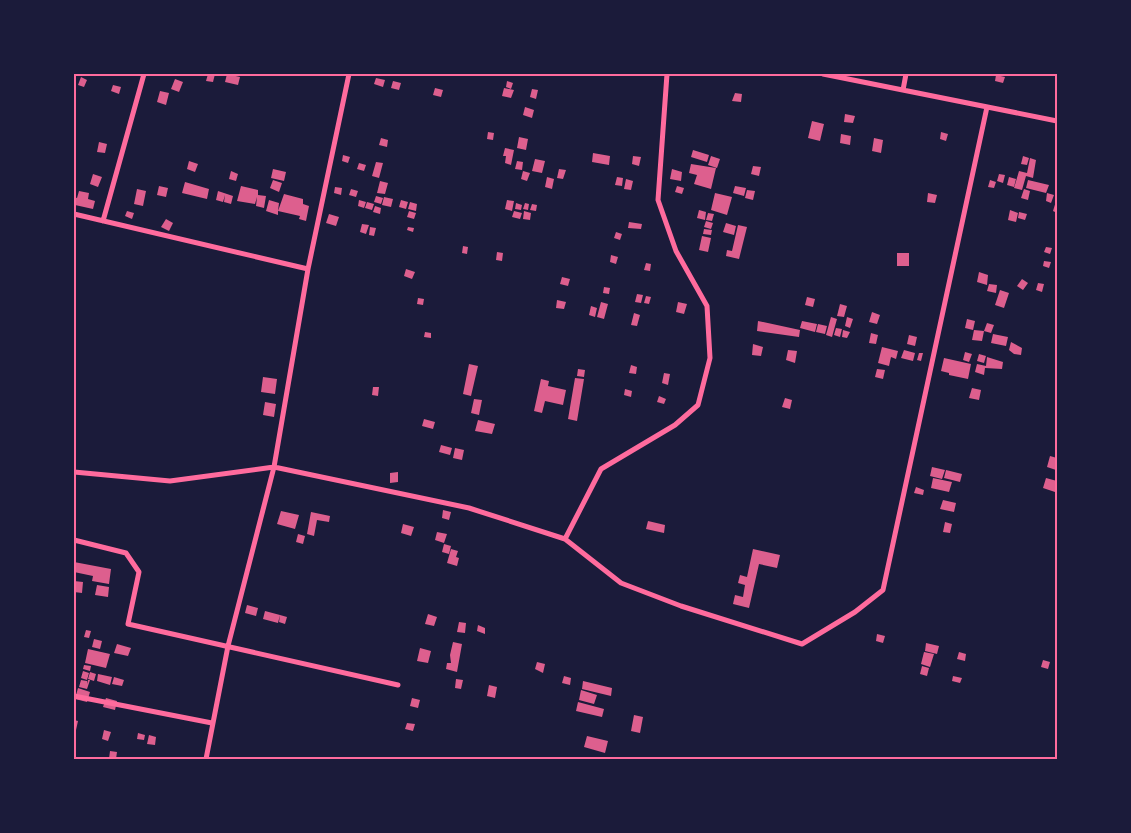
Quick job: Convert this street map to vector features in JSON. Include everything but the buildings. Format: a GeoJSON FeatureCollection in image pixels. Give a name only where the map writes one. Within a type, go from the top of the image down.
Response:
{"type":"FeatureCollection","features":[{"type":"Feature","properties":{"kind":"street"},"geometry":{"type":"LineString","coordinates":[[103,221],[144,74]]}},
{"type":"Feature","properties":{"kind":"street"},"geometry":{"type":"LineString","coordinates":[[206,759],[228,646],[274,467],[308,269],[349,74]]}},
{"type":"Feature","properties":{"kind":"street"},"geometry":{"type":"LineString","coordinates":[[565,539],[601,470],[675,425],[698,405],[710,358],[707,306],[676,251],[658,200],[667,74]]}},
{"type":"Feature","properties":{"kind":"street"},"geometry":{"type":"LineString","coordinates":[[823,74],[1057,121]]}},
{"type":"Feature","properties":{"kind":"street"},"geometry":{"type":"LineString","coordinates":[[903,90],[906,74]]}},
{"type":"Feature","properties":{"kind":"street"},"geometry":{"type":"LineString","coordinates":[[74,472],[170,481],[274,467],[469,508],[565,539],[622,583],[681,606],[802,644],[855,612],[883,590],[987,107]]}},
{"type":"Feature","properties":{"kind":"street"},"geometry":{"type":"LineString","coordinates":[[74,214],[308,269]]}},
{"type":"Feature","properties":{"kind":"street"},"geometry":{"type":"LineString","coordinates":[[74,540],[126,552],[139,572],[128,624],[398,685]]}},
{"type":"Feature","properties":{"kind":"street"},"geometry":{"type":"LineString","coordinates":[[74,696],[212,723]]}}]}
